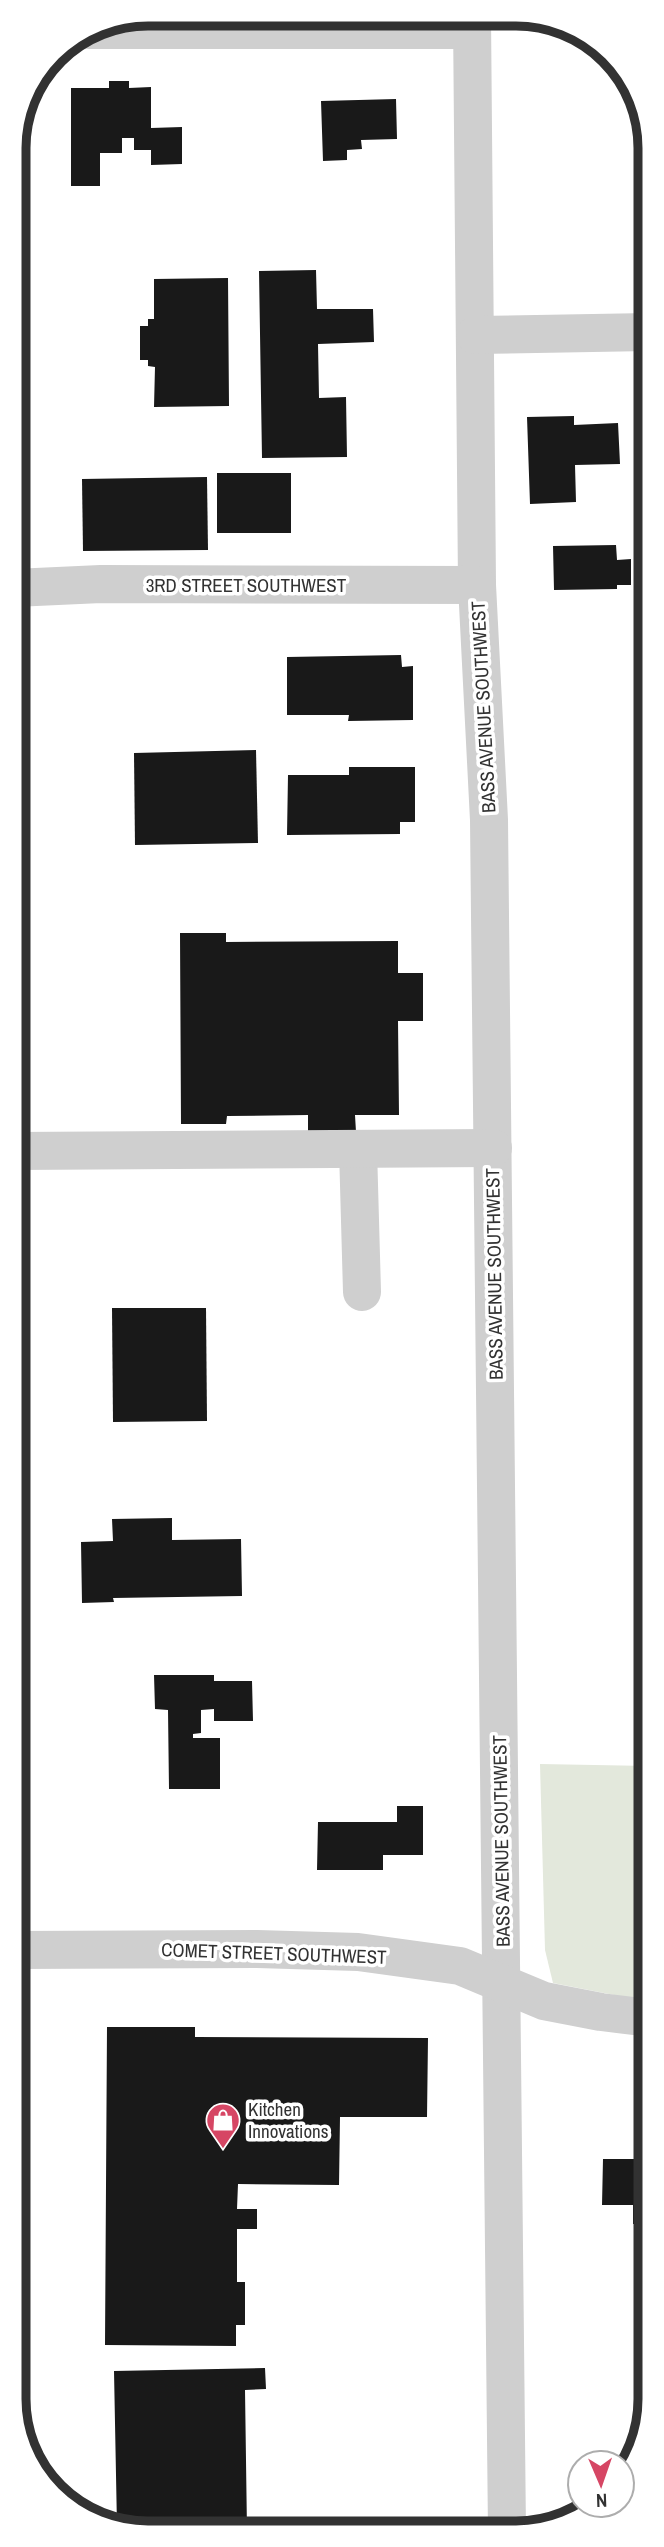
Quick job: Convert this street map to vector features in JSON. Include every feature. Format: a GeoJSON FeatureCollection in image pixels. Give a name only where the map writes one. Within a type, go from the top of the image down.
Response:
{"type":"FeatureCollection","features":[{"type":"Feature","properties":{"kind":"street"},"geometry":{"type":"LineString","coordinates":[[124,29],[308,26]]}},
{"type":"Feature","properties":{"kind":"street","name":"BASS AVENUE SOUTHWEST"},"geometry":{"type":"LineString","coordinates":[[472,26],[477,585],[489,820],[507,2521]]}},
{"type":"Feature","properties":{"kind":"street"},"geometry":{"type":"LineString","coordinates":[[475,335],[638,332]]}},
{"type":"Feature","properties":{"kind":"street","name":"3RD STREET SOUTHWEST"},"geometry":{"type":"LineString","coordinates":[[27,587],[101,584],[477,585]]}},
{"type":"Feature","properties":{"kind":"street"},"geometry":{"type":"LineString","coordinates":[[27,1151],[493,1148]]}},
{"type":"Feature","properties":{"kind":"street"},"geometry":{"type":"LineString","coordinates":[[358,1149],[362,1292]]}},
{"type":"Feature","properties":{"kind":"street","name":"COMET STREET SOUTHWEST"},"geometry":{"type":"LineString","coordinates":[[26,1950],[257,1949],[358,1952],[460,1966],[544,2001],[637,2016]]}},
{"type":"Feature","properties":{"kind":"shaded area"},"geometry":{"type":"Polygon","coordinates":[[[540,1764],[637,1766],[637,1999],[553,1983],[545,1950],[540,1764]]]}},
{"type":"Feature","properties":{"kind":"building"},"geometry":{"type":"Polygon","coordinates":[[[109,81],[129,81],[129,88],[151,87],[151,128],[182,127],[182,164],[151,165],[151,150],[134,150],[134,138],[122,138],[122,153],[100,153],[100,186],[71,186],[71,88],[109,88],[109,81]]]}},
{"type":"Feature","properties":{"kind":"building"},"geometry":{"type":"Polygon","coordinates":[[[396,99],[397,139],[361,140],[362,149],[347,150],[347,160],[323,161],[321,101],[396,99]]]}},
{"type":"Feature","properties":{"kind":"building"},"geometry":{"type":"Polygon","coordinates":[[[316,270],[317,309],[373,309],[374,342],[318,344],[319,398],[346,397],[347,457],[262,458],[259,271],[316,270]]]}},
{"type":"Feature","properties":{"kind":"building"},"geometry":{"type":"Polygon","coordinates":[[[228,278],[229,406],[154,407],[155,367],[148,366],[148,360],[140,360],[140,326],[148,326],[148,319],[154,319],[154,279],[228,278]]]}},
{"type":"Feature","properties":{"kind":"building"},"geometry":{"type":"Polygon","coordinates":[[[574,416],[574,425],[618,423],[620,464],[575,465],[576,502],[530,504],[527,417],[574,416]]]}},
{"type":"Feature","properties":{"kind":"building"},"geometry":{"type":"Polygon","coordinates":[[[217,473],[291,473],[291,533],[217,533],[217,473]]]}},
{"type":"Feature","properties":{"kind":"building"},"geometry":{"type":"Polygon","coordinates":[[[207,477],[208,550],[83,551],[82,479],[207,477]]]}},
{"type":"Feature","properties":{"kind":"building"},"geometry":{"type":"Polygon","coordinates":[[[616,545],[617,560],[631,559],[631,585],[617,585],[617,589],[554,590],[553,546],[616,545]]]}},
{"type":"Feature","properties":{"kind":"building"},"geometry":{"type":"Polygon","coordinates":[[[401,655],[402,667],[413,666],[413,720],[348,721],[349,715],[287,715],[287,657],[401,655]]]}},
{"type":"Feature","properties":{"kind":"building"},"geometry":{"type":"Polygon","coordinates":[[[256,750],[258,843],[135,845],[134,753],[256,750]]]}},
{"type":"Feature","properties":{"kind":"building"},"geometry":{"type":"Polygon","coordinates":[[[349,767],[415,767],[415,822],[400,822],[400,834],[287,835],[288,775],[349,775],[349,767]]]}},
{"type":"Feature","properties":{"kind":"building"},"geometry":{"type":"Polygon","coordinates":[[[180,933],[226,933],[226,942],[398,941],[398,973],[423,973],[423,1021],[398,1021],[399,1115],[355,1115],[356,1132],[308,1133],[308,1115],[227,1116],[226,1124],[181,1124],[180,933]]]}},
{"type":"Feature","properties":{"kind":"building"},"geometry":{"type":"Polygon","coordinates":[[[112,1308],[206,1308],[207,1421],[113,1422],[112,1308]]]}},
{"type":"Feature","properties":{"kind":"building"},"geometry":{"type":"Polygon","coordinates":[[[172,1518],[172,1540],[241,1539],[242,1596],[113,1598],[114,1602],[82,1603],[81,1542],[113,1541],[112,1519],[172,1518]]]}},
{"type":"Feature","properties":{"kind":"building"},"geometry":{"type":"Polygon","coordinates":[[[154,1675],[214,1675],[214,1681],[252,1681],[253,1721],[214,1721],[214,1709],[201,1710],[201,1733],[193,1734],[193,1738],[220,1738],[220,1789],[169,1789],[168,1710],[155,1709],[154,1675]]]}},
{"type":"Feature","properties":{"kind":"building"},"geometry":{"type":"Polygon","coordinates":[[[397,1806],[423,1806],[423,1855],[383,1855],[383,1870],[317,1870],[318,1822],[397,1822],[397,1806]]]}},
{"type":"Feature","properties":{"kind":"building"},"geometry":{"type":"Polygon","coordinates":[[[107,2027],[195,2027],[195,2037],[428,2038],[427,2117],[340,2117],[339,2185],[238,2184],[237,2209],[257,2209],[257,2229],[237,2229],[237,2282],[245,2282],[245,2325],[236,2325],[236,2346],[105,2345],[107,2027]]]}},
{"type":"Feature","properties":{"kind":"building"},"geometry":{"type":"Polygon","coordinates":[[[637,2143],[637,2224],[633,2224],[633,2205],[602,2205],[603,2159],[636,2159],[637,2143]]]}},
{"type":"Feature","properties":{"kind":"building"},"geometry":{"type":"Polygon","coordinates":[[[265,2368],[266,2389],[245,2390],[247,2521],[149,2521],[117,2515],[114,2371],[265,2368]]]}},
{"type":"Feature","properties":{"kind":"place","name":"Kitchen Innovations"},"geometry":{"type":"Point","coordinates":[223,2150]}}]}
